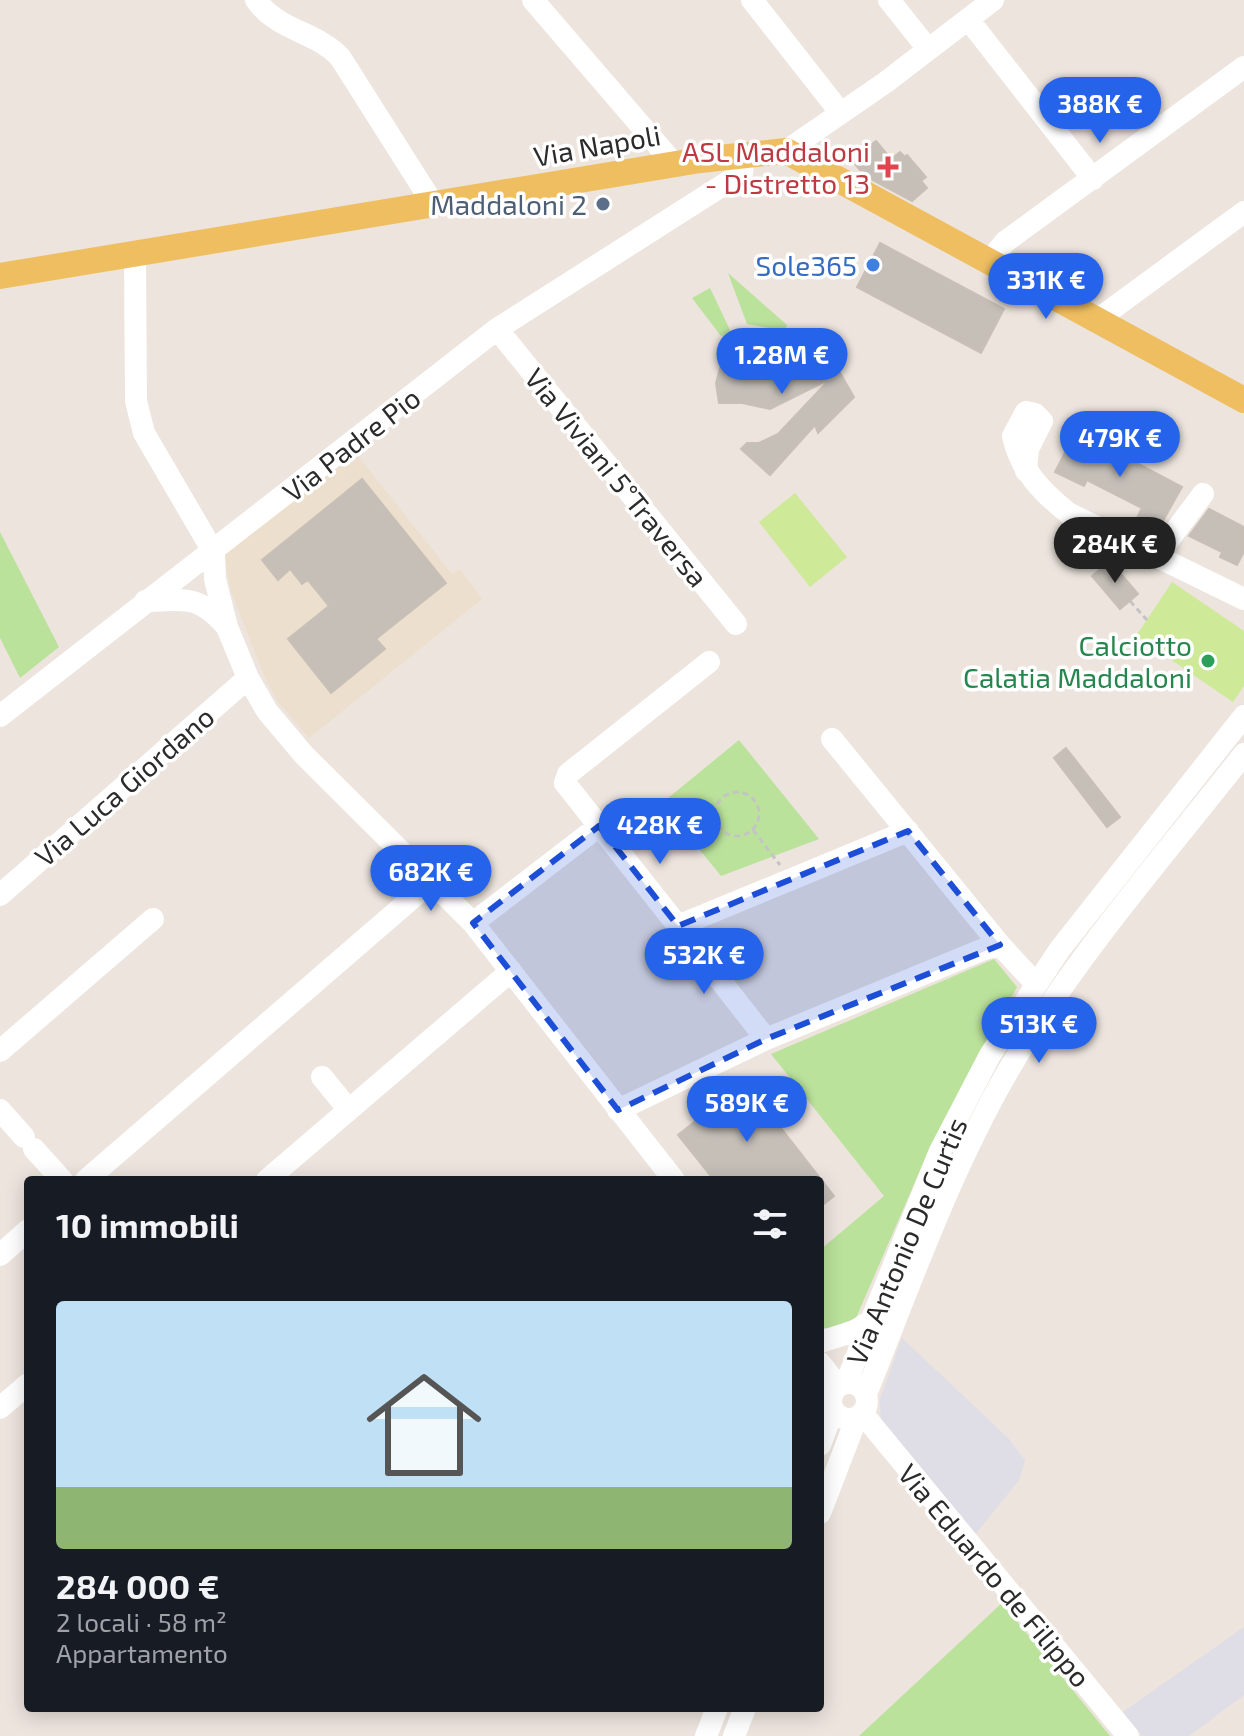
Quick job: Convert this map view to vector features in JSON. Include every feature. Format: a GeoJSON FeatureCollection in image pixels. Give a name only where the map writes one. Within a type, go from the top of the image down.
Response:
{"type":"FeatureCollection","features":[{"type":"Feature","properties":{"kind":"main road","name":"Via Napoli"},"geometry":{"type":"LineString","coordinates":[[0,276],[435,207],[687,162],[786,151]]}},
{"type":"Feature","properties":{"kind":"main road"},"geometry":{"type":"LineString","coordinates":[[786,151],[1244,400]]}},
{"type":"Feature","properties":{"kind":"street"},"geometry":{"type":"LineString","coordinates":[[256,0],[285,28],[329,46],[340,57],[435,207]]}},
{"type":"Feature","properties":{"kind":"street"},"geometry":{"type":"LineString","coordinates":[[533,0],[687,162],[711,167],[717,179],[715,190]]}},
{"type":"Feature","properties":{"kind":"street"},"geometry":{"type":"LineString","coordinates":[[752,0],[840,112]]}},
{"type":"Feature","properties":{"kind":"street"},"geometry":{"type":"LineString","coordinates":[[889,0],[928,49]]}},
{"type":"Feature","properties":{"kind":"street"},"geometry":{"type":"LineString","coordinates":[[786,151],[928,49],[980,7],[1093,179]]}},
{"type":"Feature","properties":{"kind":"street"},"geometry":{"type":"LineString","coordinates":[[990,260],[1005,242],[1244,67]]}},
{"type":"Feature","properties":{"kind":"street","name":"Via Padre Pio"},"geometry":{"type":"LineString","coordinates":[[0,716],[145,601],[214,553],[497,329],[742,173],[744,155]]}},
{"type":"Feature","properties":{"kind":"street"},"geometry":{"type":"LineString","coordinates":[[1097,320],[1244,212]]}},
{"type":"Feature","properties":{"kind":"street"},"geometry":{"type":"LineString","coordinates":[[135,254],[136,401],[144,433],[214,553],[215,579],[227,627],[248,678],[267,711],[304,755],[473,923],[671,1176]]}},
{"type":"Feature","properties":{"kind":"street","name":"Via Viviani 5°Traversa"},"geometry":{"type":"LineString","coordinates":[[497,329],[736,624]]}},
{"type":"Feature","properties":{"kind":"street"},"geometry":{"type":"LineString","coordinates":[[1026,471],[1048,497],[1068,513],[1244,599]]}},
{"type":"Feature","properties":{"kind":"street"},"geometry":{"type":"LineString","coordinates":[[1156,557],[1203,494]]}},
{"type":"Feature","properties":{"kind":"street"},"geometry":{"type":"LineString","coordinates":[[145,601],[183,600],[208,604],[227,627]]}},
{"type":"Feature","properties":{"kind":"street"},"geometry":{"type":"LineString","coordinates":[[709,662],[568,774],[565,783],[766,1039]]}},
{"type":"Feature","properties":{"kind":"street","name":"Via Luca Giordano"},"geometry":{"type":"LineString","coordinates":[[0,895],[248,678]]}},
{"type":"Feature","properties":{"kind":"street","name":"Via Antonio De Curtis"},"geometry":{"type":"LineString","coordinates":[[854,1399],[946,1197],[1008,1072],[1139,870],[1244,716]]}},
{"type":"Feature","properties":{"kind":"street"},"geometry":{"type":"LineString","coordinates":[[832,739],[1000,945],[1035,983]]}},
{"type":"Feature","properties":{"kind":"street","name":"Via Antonio De Curtis"},"geometry":{"type":"LineString","coordinates":[[824,1500],[854,1399],[872,1320],[940,1151],[990,1055],[1035,983],[1244,754]]}},
{"type":"Feature","properties":{"kind":"street"},"geometry":{"type":"LineString","coordinates":[[473,923],[599,826]]}},
{"type":"Feature","properties":{"kind":"street"},"geometry":{"type":"LineString","coordinates":[[678,926],[908,831]]}},
{"type":"Feature","properties":{"kind":"street"},"geometry":{"type":"LineString","coordinates":[[91,1176],[432,881]]}},
{"type":"Feature","properties":{"kind":"street"},"geometry":{"type":"LineString","coordinates":[[0,1051],[153,919]]}},
{"type":"Feature","properties":{"kind":"street"},"geometry":{"type":"LineString","coordinates":[[618,1110],[766,1039],[1000,945]]}},
{"type":"Feature","properties":{"kind":"street"},"geometry":{"type":"LineString","coordinates":[[272,1176],[511,971]]}},
{"type":"Feature","properties":{"kind":"street"},"geometry":{"type":"LineString","coordinates":[[322,1077],[349,1110]]}},
{"type":"Feature","properties":{"kind":"street"},"geometry":{"type":"LineString","coordinates":[[0,1110],[58,1176]]}},
{"type":"Feature","properties":{"kind":"street"},"geometry":{"type":"LineString","coordinates":[[0,1255],[24,1234]]}},
{"type":"Feature","properties":{"kind":"street"},"geometry":{"type":"LineString","coordinates":[[824,1341],[855,1331],[872,1320]]}},
{"type":"Feature","properties":{"kind":"street","name":"Via Eduardo de Filippo"},"geometry":{"type":"LineString","coordinates":[[824,1367],[854,1399],[1128,1736]]}},
{"type":"Feature","properties":{"kind":"street"},"geometry":{"type":"LineString","coordinates":[[0,1408],[24,1387]]}},
{"type":"Feature","properties":{"kind":"street","name":"Via Antonio De Curtis"},"geometry":{"type":"LineString","coordinates":[[824,1434],[833,1410],[831,1397],[854,1399]]}},
{"type":"Feature","properties":{"kind":"street"},"geometry":{"type":"LineString","coordinates":[[706,1736],[715,1712]]}},
{"type":"Feature","properties":{"kind":"street"},"geometry":{"type":"LineString","coordinates":[[734,1736],[743,1712]]}},
{"type":"Feature","properties":{"kind":"path"},"geometry":{"type":"LineString","coordinates":[[1130,601],[1147,620]]}},
{"type":"Feature","properties":{"kind":"path"},"geometry":{"type":"LineString","coordinates":[[732,792],[751,797],[759,817],[753,830],[739,836],[724,832],[716,820],[720,800],[732,792]]}},
{"type":"Feature","properties":{"kind":"path"},"geometry":{"type":"LineString","coordinates":[[753,830],[791,879]]}},
{"type":"Feature","properties":{"kind":"highlighted area"},"geometry":{"type":"Polygon","coordinates":[[[599,826],[678,926],[908,831],[1000,945],[766,1039],[618,1110],[473,923],[599,826]]]}},
{"type":"Feature","properties":{"kind":"shaded area"},"geometry":{"type":"Polygon","coordinates":[[[354,451],[452,574],[460,569],[482,599],[309,738],[278,702],[265,678],[231,591],[223,554],[354,451]]]}},
{"type":"Feature","properties":{"kind":"shaded area"},"geometry":{"type":"Polygon","coordinates":[[[902,1338],[1008,1438],[1025,1460],[1019,1480],[974,1536],[881,1426],[880,1399],[902,1338]]]}},
{"type":"Feature","properties":{"kind":"shaded area"},"geometry":{"type":"Polygon","coordinates":[[[1244,1627],[1244,1695],[1189,1736],[1142,1736],[1123,1712],[1244,1627]]]}},
{"type":"Feature","properties":{"kind":"green space"},"geometry":{"type":"Polygon","coordinates":[[[728,273],[787,325],[785,331],[747,324],[728,273]]]}},
{"type":"Feature","properties":{"kind":"green space"},"geometry":{"type":"Polygon","coordinates":[[[710,288],[731,332],[721,336],[692,298],[710,288]]]}},
{"type":"Feature","properties":{"kind":"green space"},"geometry":{"type":"Polygon","coordinates":[[[795,493],[847,557],[810,587],[759,522],[795,493]]]}},
{"type":"Feature","properties":{"kind":"green space"},"geometry":{"type":"Polygon","coordinates":[[[0,532],[59,647],[20,678],[0,638],[0,532]]]}},
{"type":"Feature","properties":{"kind":"green space","name":"Calciotto Calatia Maddaloni"},"geometry":{"type":"Polygon","coordinates":[[[1172,582],[1244,631],[1244,686],[1233,702],[1136,636],[1172,582]]]}},
{"type":"Feature","properties":{"kind":"green space"},"geometry":{"type":"Polygon","coordinates":[[[739,740],[819,839],[721,876],[662,803],[739,740]]]}},
{"type":"Feature","properties":{"kind":"green space"},"geometry":{"type":"Polygon","coordinates":[[[994,959],[1017,987],[928,1152],[856,1318],[831,1328],[824,1328],[824,1247],[884,1196],[771,1054],[994,959]]]}},
{"type":"Feature","properties":{"kind":"green space"},"geometry":{"type":"Polygon","coordinates":[[[1002,1603],[1110,1736],[859,1736],[1002,1603]]]}},
{"type":"Feature","properties":{"kind":"building","name":"ASL Maddaloni - Distretto 13"},"geometry":{"type":"Polygon","coordinates":[[[876,141],[891,159],[900,152],[905,157],[907,155],[926,177],[921,181],[927,188],[912,201],[865,176],[849,157],[865,144],[868,147],[876,141]]]}},
{"type":"Feature","properties":{"kind":"building"},"geometry":{"type":"Polygon","coordinates":[[[880,243],[1004,309],[981,353],[857,287],[880,243]]]}},
{"type":"Feature","properties":{"kind":"building"},"geometry":{"type":"Polygon","coordinates":[[[761,346],[762,351],[791,352],[823,362],[840,373],[854,397],[818,433],[815,425],[770,475],[741,449],[747,443],[759,443],[778,434],[830,379],[770,409],[742,403],[719,403],[716,383],[721,365],[730,366],[743,350],[761,346]]]}},
{"type":"Feature","properties":{"kind":"building"},"geometry":{"type":"Polygon","coordinates":[[[1076,431],[1182,487],[1156,533],[1135,522],[1142,508],[1087,480],[1084,486],[1055,472],[1076,431]]]}},
{"type":"Feature","properties":{"kind":"building"},"geometry":{"type":"Polygon","coordinates":[[[362,479],[446,583],[376,639],[385,649],[331,693],[288,639],[329,606],[308,580],[302,584],[290,569],[278,580],[262,560],[362,479]]]}},
{"type":"Feature","properties":{"kind":"building"},"geometry":{"type":"Polygon","coordinates":[[[1209,509],[1244,527],[1244,552],[1237,565],[1220,557],[1222,552],[1189,536],[1209,509]]]}},
{"type":"Feature","properties":{"kind":"building"},"geometry":{"type":"Polygon","coordinates":[[[1110,561],[1138,594],[1120,609],[1092,576],[1110,561]]]}},
{"type":"Feature","properties":{"kind":"building"},"geometry":{"type":"Polygon","coordinates":[[[1066,748],[1120,817],[1107,827],[1054,758],[1066,748]]]}},
{"type":"Feature","properties":{"kind":"building"},"geometry":{"type":"Polygon","coordinates":[[[745,1082],[818,1176],[711,1176],[678,1135],[745,1082]]]}},
{"type":"Feature","properties":{"kind":"building"},"geometry":{"type":"Polygon","coordinates":[[[824,1183],[834,1196],[824,1204],[824,1183]]]}},
{"type":"Feature","properties":{"kind":"place","name":"ASL Maddaloni - Distretto 13"},"geometry":{"type":"Point","coordinates":[888,167]}},
{"type":"Feature","properties":{"kind":"place","name":"Maddaloni 2"},"geometry":{"type":"Point","coordinates":[603,204]}},
{"type":"Feature","properties":{"kind":"place","name":"Sole365"},"geometry":{"type":"Point","coordinates":[873,265]}},
{"type":"Feature","properties":{"kind":"place","name":"Calciotto Calatia Maddaloni"},"geometry":{"type":"Point","coordinates":[1208,661]}}]}
